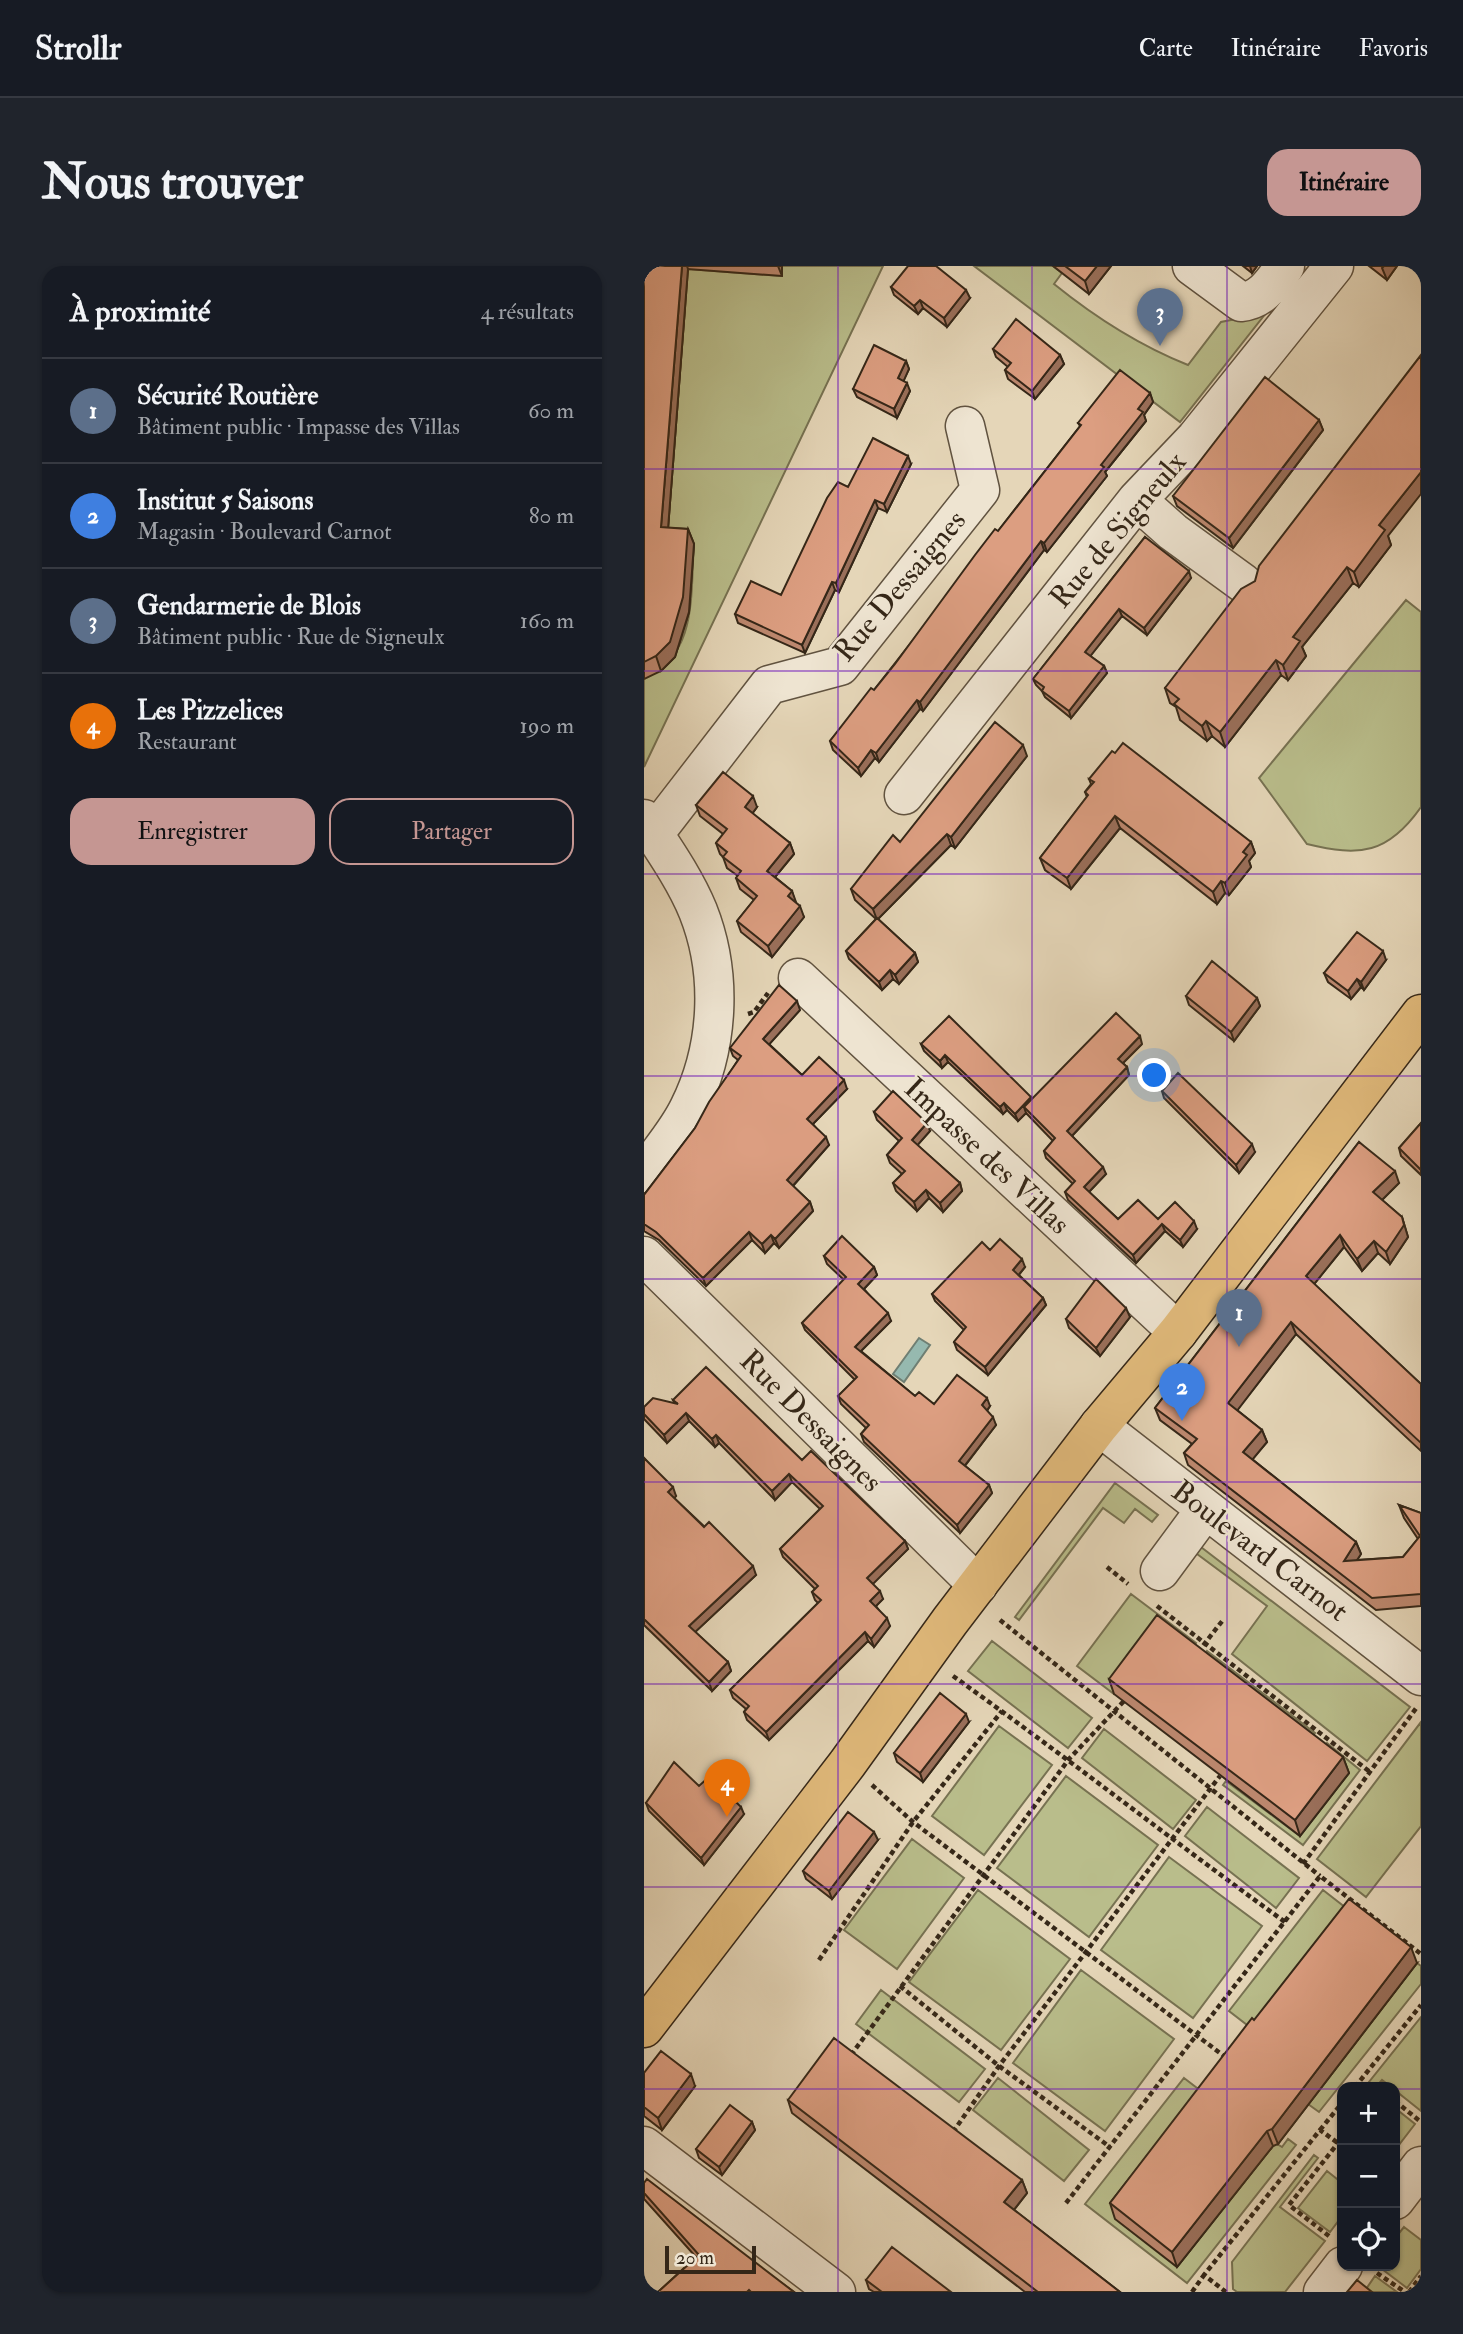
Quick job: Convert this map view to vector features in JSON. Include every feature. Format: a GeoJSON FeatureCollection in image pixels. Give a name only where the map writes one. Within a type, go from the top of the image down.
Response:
{"type":"FeatureCollection","features":[{"type":"Feature","properties":{"kind":"main road"},"geometry":{"type":"LineString","coordinates":[[644,2028],[847,1764],[1098,1426],[1178,1332],[1421,1014]]}},
{"type":"Feature","properties":{"kind":"street"},"geometry":{"type":"LineString","coordinates":[[1192,266],[1241,302],[1253,301],[1262,294],[1285,266]]}},
{"type":"Feature","properties":{"kind":"street","name":"Rue de Signeulx"},"geometry":{"type":"LineString","coordinates":[[904,795],[1136,500],[1196,438],[1334,266]]}},
{"type":"Feature","properties":{"kind":"street","name":"Rue Dessaignes"},"geometry":{"type":"LineString","coordinates":[[644,1174],[688,1110],[699,1085],[709,1053],[715,1010],[711,957],[698,911],[649,827],[769,685],[840,666],[980,490],[965,426]]}},
{"type":"Feature","properties":{"kind":"street"},"geometry":{"type":"LineString","coordinates":[[1136,500],[1173,532],[1243,583]]}},
{"type":"Feature","properties":{"kind":"street","name":"Impasse des Villas"},"geometry":{"type":"LineString","coordinates":[[798,978],[1178,1332]]}},
{"type":"Feature","properties":{"kind":"street","name":"Rue Dessaignes"},"geometry":{"type":"LineString","coordinates":[[644,1256],[978,1586]]}},
{"type":"Feature","properties":{"kind":"street","name":"Boulevard Carnot"},"geometry":{"type":"LineString","coordinates":[[1098,1426],[1416,1671]]}},
{"type":"Feature","properties":{"kind":"street"},"geometry":{"type":"LineString","coordinates":[[1150,1588],[1205,1510]]}},
{"type":"Feature","properties":{"kind":"street"},"geometry":{"type":"LineString","coordinates":[[644,2146],[836,2292]]}},
{"type":"Feature","properties":{"kind":"street"},"geometry":{"type":"LineString","coordinates":[[1400,2193],[1421,2166]]}},
{"type":"Feature","properties":{"kind":"street"},"geometry":{"type":"LineString","coordinates":[[1323,2292],[1339,2271]]}},
{"type":"Feature","properties":{"kind":"path"},"geometry":{"type":"LineString","coordinates":[[1107,1567],[1150,1588],[1205,1644],[1370,1772]]}},
{"type":"Feature","properties":{"kind":"path"},"geometry":{"type":"LineString","coordinates":[[1000,1620],[1304,1864],[1421,1954]]}},
{"type":"Feature","properties":{"kind":"path"},"geometry":{"type":"LineString","coordinates":[[1196,1655],[1223,1620]]}},
{"type":"Feature","properties":{"kind":"path"},"geometry":{"type":"LineString","coordinates":[[1304,1864],[1370,1772],[1416,1671]]}},
{"type":"Feature","properties":{"kind":"path"},"geometry":{"type":"LineString","coordinates":[[953,1676],[1069,1759],[1172,1841],[1285,1922]]}},
{"type":"Feature","properties":{"kind":"path"},"geometry":{"type":"LineString","coordinates":[[848,2059],[1069,1759],[1124,1701]]}},
{"type":"Feature","properties":{"kind":"path"},"geometry":{"type":"LineString","coordinates":[[819,1960],[913,1822],[1002,1711]]}},
{"type":"Feature","properties":{"kind":"path"},"geometry":{"type":"LineString","coordinates":[[1316,1746],[1323,1735]]}},
{"type":"Feature","properties":{"kind":"path"},"geometry":{"type":"LineString","coordinates":[[847,1764],[913,1822],[1234,2064]]}},
{"type":"Feature","properties":{"kind":"path"},"geometry":{"type":"LineString","coordinates":[[950,2135],[999,2066],[1220,1776]]}},
{"type":"Feature","properties":{"kind":"path"},"geometry":{"type":"LineString","coordinates":[[1066,2203],[1320,1876]]}},
{"type":"Feature","properties":{"kind":"path"},"geometry":{"type":"LineString","coordinates":[[900,1986],[999,2066],[1110,2147]]}},
{"type":"Feature","properties":{"kind":"path"},"geometry":{"type":"LineString","coordinates":[[1359,2082],[1421,2005]]}},
{"type":"Feature","properties":{"kind":"path"},"geometry":{"type":"LineString","coordinates":[[1400,2105],[1421,2122]]}},
{"type":"Feature","properties":{"kind":"path"},"geometry":{"type":"LineString","coordinates":[[1192,2292],[1337,2109]]}},
{"type":"Feature","properties":{"kind":"path"},"geometry":{"type":"LineString","coordinates":[[1320,2130],[1337,2142]]}},
{"type":"Feature","properties":{"kind":"path"},"geometry":{"type":"LineString","coordinates":[[1337,2247],[1289,2204],[1339,2145]]}},
{"type":"Feature","properties":{"kind":"path"},"geometry":{"type":"LineString","coordinates":[[1371,2271],[1407,2292],[1421,2276]]}},
{"type":"Feature","properties":{"kind":"path"},"geometry":{"type":"LineString","coordinates":[[1204,2275],[1226,2292]]}},
{"type":"Feature","properties":{"kind":"green space"},"geometry":{"type":"Polygon","coordinates":[[[782,266],[883,266],[644,767],[644,679],[661,668],[674,654],[682,639],[691,603],[694,544],[667,542],[685,307],[660,267],[781,276],[782,266]]]}},
{"type":"Feature","properties":{"kind":"green space"},"geometry":{"type":"Polygon","coordinates":[[[974,266],[1053,266],[1062,273],[1054,284],[1086,308],[1135,340],[1188,365],[1221,322],[1266,313],[1180,422],[974,266]]]}},
{"type":"Feature","properties":{"kind":"green space"},"geometry":{"type":"Polygon","coordinates":[[[1406,600],[1421,612],[1421,807],[1397,834],[1372,848],[1343,850],[1307,844],[1259,778],[1406,600]]]}},
{"type":"Feature","properties":{"kind":"green space"},"geometry":{"type":"Polygon","coordinates":[[[1115,1483],[1158,1515],[1152,1522],[1135,1509],[1124,1523],[1103,1508],[1019,1620],[1015,1617],[1115,1483]]]}},
{"type":"Feature","properties":{"kind":"green space"},"geometry":{"type":"Polygon","coordinates":[[[1197,1544],[1410,1707],[1367,1761],[1232,1654],[1267,1606],[1193,1551],[1197,1544]]]}},
{"type":"Feature","properties":{"kind":"green space"},"geometry":{"type":"Polygon","coordinates":[[[1131,1594],[1196,1643],[1190,1651],[1114,1694],[1077,1666],[1131,1594]]]}},
{"type":"Feature","properties":{"kind":"green space"},"geometry":{"type":"Polygon","coordinates":[[[992,1641],[1092,1718],[1068,1748],[968,1671],[992,1641]]]}},
{"type":"Feature","properties":{"kind":"green space"},"geometry":{"type":"Polygon","coordinates":[[[1207,1651],[1315,1733],[1309,1741],[1201,1659],[1207,1651]]]}},
{"type":"Feature","properties":{"kind":"green space"},"geometry":{"type":"Polygon","coordinates":[[[1421,1722],[1421,1826],[1366,1897],[1317,1859],[1421,1722]]]}},
{"type":"Feature","properties":{"kind":"green space"},"geometry":{"type":"Polygon","coordinates":[[[999,1726],[1052,1765],[984,1855],[932,1816],[999,1726]]]}},
{"type":"Feature","properties":{"kind":"green space"},"geometry":{"type":"Polygon","coordinates":[[[1104,1729],[1196,1800],[1173,1829],[1082,1758],[1104,1729]]]}},
{"type":"Feature","properties":{"kind":"green space"},"geometry":{"type":"Polygon","coordinates":[[[1327,1743],[1360,1770],[1303,1845],[1223,1785],[1226,1781],[1300,1836],[1322,1751],[1327,1743]]]}},
{"type":"Feature","properties":{"kind":"green space"},"geometry":{"type":"Polygon","coordinates":[[[1066,1776],[1158,1845],[1089,1937],[997,1868],[1066,1776]]]}},
{"type":"Feature","properties":{"kind":"green space"},"geometry":{"type":"Polygon","coordinates":[[[1207,1807],[1299,1878],[1276,1908],[1185,1836],[1207,1807]]]}},
{"type":"Feature","properties":{"kind":"green space"},"geometry":{"type":"Polygon","coordinates":[[[912,1839],[964,1878],[897,1969],[844,1930],[912,1839]]]}},
{"type":"Feature","properties":{"kind":"green space"},"geometry":{"type":"Polygon","coordinates":[[[1169,1857],[1262,1926],[1193,2018],[1101,1950],[1169,1857]]]}},
{"type":"Feature","properties":{"kind":"green space"},"geometry":{"type":"Polygon","coordinates":[[[978,1890],[1070,1959],[1001,2050],[909,1982],[978,1890]]]}},
{"type":"Feature","properties":{"kind":"green space"},"geometry":{"type":"Polygon","coordinates":[[[1323,1890],[1355,1915],[1260,2035],[1229,2011],[1323,1890]]]}},
{"type":"Feature","properties":{"kind":"green space"},"geometry":{"type":"Polygon","coordinates":[[[1417,1963],[1421,1966],[1421,1984],[1343,2082],[1337,2082],[1337,2089],[1319,2112],[1308,2104],[1417,1963]]]}},
{"type":"Feature","properties":{"kind":"green space"},"geometry":{"type":"Polygon","coordinates":[[[1081,1970],[1174,2039],[1105,2131],[1013,2063],[1081,1970]]]}},
{"type":"Feature","properties":{"kind":"green space"},"geometry":{"type":"Polygon","coordinates":[[[881,1990],[985,2069],[959,2102],[856,2024],[881,1990]]]}},
{"type":"Feature","properties":{"kind":"green space"},"geometry":{"type":"Polygon","coordinates":[[[1421,2017],[1421,2111],[1400,2094],[1400,2082],[1369,2082],[1421,2017]]]}},
{"type":"Feature","properties":{"kind":"green space"},"geometry":{"type":"Polygon","coordinates":[[[998,2078],[1089,2150],[1064,2181],[973,2110],[998,2078]]]}},
{"type":"Feature","properties":{"kind":"green space"},"geometry":{"type":"Polygon","coordinates":[[[1184,2078],[1210,2098],[1177,2267],[1273,2146],[1277,2144],[1282,2147],[1288,2139],[1296,2145],[1187,2283],[1085,2204],[1184,2078]]]}},
{"type":"Feature","properties":{"kind":"green space"},"geometry":{"type":"Polygon","coordinates":[[[1400,2112],[1415,2124],[1400,2144],[1400,2112]]]}},
{"type":"Feature","properties":{"kind":"green space"},"geometry":{"type":"Polygon","coordinates":[[[1314,2155],[1318,2158],[1280,2207],[1325,2241],[1285,2292],[1237,2292],[1233,2289],[1232,2262],[1314,2155]]]}},
{"type":"Feature","properties":{"kind":"green space"},"geometry":{"type":"Polygon","coordinates":[[[1327,2171],[1337,2179],[1337,2223],[1330,2232],[1298,2208],[1327,2171]]]}},
{"type":"Feature","properties":{"kind":"green space"},"geometry":{"type":"Polygon","coordinates":[[[1404,2227],[1421,2240],[1421,2269],[1407,2288],[1385,2271],[1400,2271],[1400,2232],[1404,2227]]]}},
{"type":"Feature","properties":{"kind":"green space"},"geometry":{"type":"Polygon","coordinates":[[[1375,2276],[1397,2292],[1364,2292],[1375,2276]]]}},
{"type":"Feature","properties":{"kind":"water"},"geometry":{"type":"Polygon","coordinates":[[[919,1338],[930,1345],[904,1382],[893,1374],[919,1338]]]}},
{"type":"Feature","properties":{"kind":"building"},"geometry":{"type":"Polygon","coordinates":[[[644,266],[682,266],[661,527],[688,529],[683,597],[670,642],[656,656],[644,662],[644,266]]]}},
{"type":"Feature","properties":{"kind":"building"},"geometry":{"type":"Polygon","coordinates":[[[908,266],[936,266],[966,290],[944,318],[920,300],[914,306],[891,287],[908,266]]]}},
{"type":"Feature","properties":{"kind":"building"},"geometry":{"type":"Polygon","coordinates":[[[1065,266],[1097,266],[1085,281],[1065,266]]]}},
{"type":"Feature","properties":{"kind":"building"},"geometry":{"type":"Polygon","coordinates":[[[1016,319],[1060,355],[1032,391],[1005,370],[1011,363],[993,349],[1016,319]]]}},
{"type":"Feature","properties":{"kind":"building"},"geometry":{"type":"Polygon","coordinates":[[[874,345],[906,361],[898,378],[907,383],[894,409],[853,389],[874,345]]]}},
{"type":"Feature","properties":{"kind":"building"},"geometry":{"type":"Polygon","coordinates":[[[1421,355],[1421,472],[1379,525],[1385,530],[1354,572],[1347,567],[1293,637],[1300,641],[1283,665],[1276,660],[1220,732],[1206,721],[1202,726],[1174,704],[1179,699],[1165,688],[1241,589],[1255,581],[1259,566],[1421,355]]]}},
{"type":"Feature","properties":{"kind":"building"},"geometry":{"type":"Polygon","coordinates":[[[1120,370],[1150,393],[1138,409],[1143,412],[1101,465],[1104,467],[1044,543],[1041,541],[920,702],[917,700],[876,753],[871,750],[858,768],[830,741],[871,688],[874,690],[895,664],[975,555],[995,529],[998,531],[1081,425],[1078,423],[1120,370]]]}},
{"type":"Feature","properties":{"kind":"building"},"geometry":{"type":"Polygon","coordinates":[[[1265,377],[1319,420],[1229,538],[1173,496],[1265,377]]]}},
{"type":"Feature","properties":{"kind":"building"},"geometry":{"type":"Polygon","coordinates":[[[873,438],[908,456],[884,504],[875,500],[836,583],[832,582],[802,645],[735,614],[751,581],[781,595],[827,498],[838,482],[848,487],[873,438]]]}},
{"type":"Feature","properties":{"kind":"building"},"geometry":{"type":"Polygon","coordinates":[[[1145,537],[1189,571],[1144,628],[1119,609],[1085,652],[1104,666],[1069,711],[1042,691],[1044,687],[1033,679],[1145,537]]]}},
{"type":"Feature","properties":{"kind":"building"},"geometry":{"type":"Polygon","coordinates":[[[995,722],[1023,745],[951,837],[947,834],[873,909],[851,889],[893,835],[900,842],[995,722]]]}},
{"type":"Feature","properties":{"kind":"building"},"geometry":{"type":"Polygon","coordinates":[[[1123,743],[1251,842],[1243,852],[1247,855],[1225,883],[1221,881],[1213,892],[1115,816],[1067,878],[1040,858],[1088,795],[1085,792],[1094,782],[1089,779],[1112,751],[1115,753],[1123,743]]]}},
{"type":"Feature","properties":{"kind":"building"},"geometry":{"type":"Polygon","coordinates":[[[723,772],[753,796],[745,807],[790,843],[767,871],[792,891],[788,896],[800,906],[768,946],[737,921],[757,896],[736,878],[741,871],[723,857],[727,852],[716,843],[727,829],[696,805],[723,772]]]}},
{"type":"Feature","properties":{"kind":"building"},"geometry":{"type":"Polygon","coordinates":[[[877,918],[915,953],[895,975],[890,970],[879,982],[846,951],[877,918]]]}},
{"type":"Feature","properties":{"kind":"building"},"geometry":{"type":"Polygon","coordinates":[[[1357,932],[1383,951],[1361,982],[1357,979],[1348,991],[1324,973],[1357,932]]]}},
{"type":"Feature","properties":{"kind":"building"},"geometry":{"type":"Polygon","coordinates":[[[1212,961],[1257,998],[1231,1032],[1186,996],[1212,961]]]}},
{"type":"Feature","properties":{"kind":"building"},"geometry":{"type":"Polygon","coordinates":[[[779,985],[797,1001],[763,1039],[802,1075],[819,1057],[844,1080],[807,1119],[826,1137],[787,1180],[810,1202],[775,1239],[771,1235],[762,1244],[749,1232],[703,1278],[656,1232],[644,1224],[644,1195],[695,1128],[709,1102],[741,1056],[730,1048],[779,985]]]}},
{"type":"Feature","properties":{"kind":"building"},"geometry":{"type":"Polygon","coordinates":[[[1116,1013],[1140,1036],[1118,1059],[1127,1067],[1067,1131],[1103,1167],[1084,1187],[1118,1219],[1138,1200],[1158,1219],[1175,1202],[1194,1221],[1180,1240],[1162,1224],[1133,1255],[1065,1192],[1075,1181],[1044,1151],[1055,1138],[1024,1107],[1116,1013]]]}},
{"type":"Feature","properties":{"kind":"building"},"geometry":{"type":"Polygon","coordinates":[[[949,1016],[1031,1097],[1015,1114],[1004,1103],[1000,1107],[945,1055],[940,1061],[921,1044],[949,1016]]]}},
{"type":"Feature","properties":{"kind":"building"},"geometry":{"type":"Polygon","coordinates":[[[1178,1073],[1252,1144],[1236,1165],[1162,1091],[1178,1073]]]}},
{"type":"Feature","properties":{"kind":"building"},"geometry":{"type":"Polygon","coordinates":[[[893,1091],[927,1123],[912,1140],[960,1183],[940,1203],[926,1190],[914,1202],[893,1183],[905,1171],[887,1155],[902,1138],[874,1112],[893,1091]]]}},
{"type":"Feature","properties":{"kind":"building"},"geometry":{"type":"Polygon","coordinates":[[[1421,1123],[1421,1170],[1399,1148],[1421,1123]]]}},
{"type":"Feature","properties":{"kind":"building"},"geometry":{"type":"Polygon","coordinates":[[[1359,1142],[1395,1171],[1373,1192],[1402,1217],[1404,1225],[1386,1252],[1374,1241],[1357,1259],[1340,1235],[1306,1276],[1421,1384],[1421,1443],[1291,1322],[1228,1403],[1262,1430],[1243,1452],[1356,1542],[1344,1561],[1403,1557],[1420,1536],[1399,1505],[1421,1513],[1421,1594],[1372,1598],[1184,1453],[1197,1439],[1155,1408],[1359,1142]]]}},
{"type":"Feature","properties":{"kind":"building"},"geometry":{"type":"Polygon","coordinates":[[[842,1236],[874,1267],[858,1284],[888,1313],[855,1347],[915,1396],[919,1392],[934,1404],[957,1375],[987,1398],[982,1405],[993,1417],[959,1461],[989,1485],[957,1525],[861,1434],[869,1425],[838,1396],[857,1377],[802,1323],[846,1277],[824,1256],[842,1236]]]}},
{"type":"Feature","properties":{"kind":"building"},"geometry":{"type":"Polygon","coordinates":[[[1000,1239],[1022,1259],[1013,1270],[1043,1298],[985,1367],[954,1342],[966,1327],[932,1294],[982,1242],[990,1250],[1000,1239]]]}},
{"type":"Feature","properties":{"kind":"building"},"geometry":{"type":"Polygon","coordinates":[[[1096,1279],[1126,1308],[1096,1348],[1066,1319],[1096,1279]]]}},
{"type":"Feature","properties":{"kind":"building"},"geometry":{"type":"Polygon","coordinates":[[[706,1367],[802,1460],[811,1451],[905,1541],[867,1578],[880,1591],[870,1601],[887,1618],[871,1639],[865,1632],[766,1732],[744,1712],[749,1706],[730,1690],[821,1600],[812,1592],[818,1586],[780,1549],[823,1506],[789,1474],[772,1491],[716,1435],[712,1439],[686,1413],[664,1435],[644,1414],[644,1407],[653,1398],[678,1404],[673,1400],[706,1367]]]}},
{"type":"Feature","properties":{"kind":"building"},"geometry":{"type":"Polygon","coordinates":[[[644,1458],[673,1487],[668,1492],[704,1527],[709,1522],[753,1566],[689,1626],[728,1662],[709,1682],[644,1619],[644,1458]]]}},
{"type":"Feature","properties":{"kind":"building"},"geometry":{"type":"Polygon","coordinates":[[[1157,1615],[1343,1757],[1295,1820],[1109,1679],[1157,1615]]]}},
{"type":"Feature","properties":{"kind":"building"},"geometry":{"type":"Polygon","coordinates":[[[940,1693],[966,1714],[920,1773],[894,1753],[940,1693]]]}},
{"type":"Feature","properties":{"kind":"building"},"geometry":{"type":"Polygon","coordinates":[[[674,1762],[699,1786],[710,1776],[741,1807],[701,1858],[646,1803],[674,1762]]]}},
{"type":"Feature","properties":{"kind":"building"},"geometry":{"type":"Polygon","coordinates":[[[848,1812],[874,1832],[829,1891],[803,1871],[848,1812]]]}},
{"type":"Feature","properties":{"kind":"building"},"geometry":{"type":"Polygon","coordinates":[[[1349,1899],[1411,1947],[1272,2129],[1267,2131],[1172,2252],[1110,2203],[1252,2018],[1254,2020],[1349,1899]]]}},
{"type":"Feature","properties":{"kind":"building"},"geometry":{"type":"Polygon","coordinates":[[[834,2038],[1022,2180],[1004,2202],[1120,2292],[1038,2292],[788,2100],[834,2038]]]}},
{"type":"Feature","properties":{"kind":"building"},"geometry":{"type":"Polygon","coordinates":[[[661,2051],[691,2074],[658,2118],[644,2107],[644,2073],[661,2051]]]}},
{"type":"Feature","properties":{"kind":"building"},"geometry":{"type":"Polygon","coordinates":[[[730,2105],[752,2122],[719,2167],[696,2149],[730,2105]]]}},
{"type":"Feature","properties":{"kind":"building"},"geometry":{"type":"Polygon","coordinates":[[[647,2179],[794,2292],[658,2292],[699,2255],[644,2193],[647,2179]]]}},
{"type":"Feature","properties":{"kind":"building"},"geometry":{"type":"Polygon","coordinates":[[[892,2247],[951,2292],[882,2292],[866,2280],[892,2247]]]}},
{"type":"Feature","properties":{"kind":"building"},"geometry":{"type":"Polygon","coordinates":[[[1357,2280],[1372,2292],[1347,2292],[1357,2280]]]}},
{"type":"Feature","properties":{"kind":"place","name":"Gendarmerie de Blois"},"geometry":{"type":"Point","coordinates":[1160,346]}},
{"type":"Feature","properties":{"kind":"place","name":"Sécurité Routière"},"geometry":{"type":"Point","coordinates":[1239,1347]}},
{"type":"Feature","properties":{"kind":"place","name":"Institut 5 Saisons"},"geometry":{"type":"Point","coordinates":[1182,1421]}},
{"type":"Feature","properties":{"kind":"place","name":"Les Pizzelices"},"geometry":{"type":"Point","coordinates":[727,1817]}}]}
